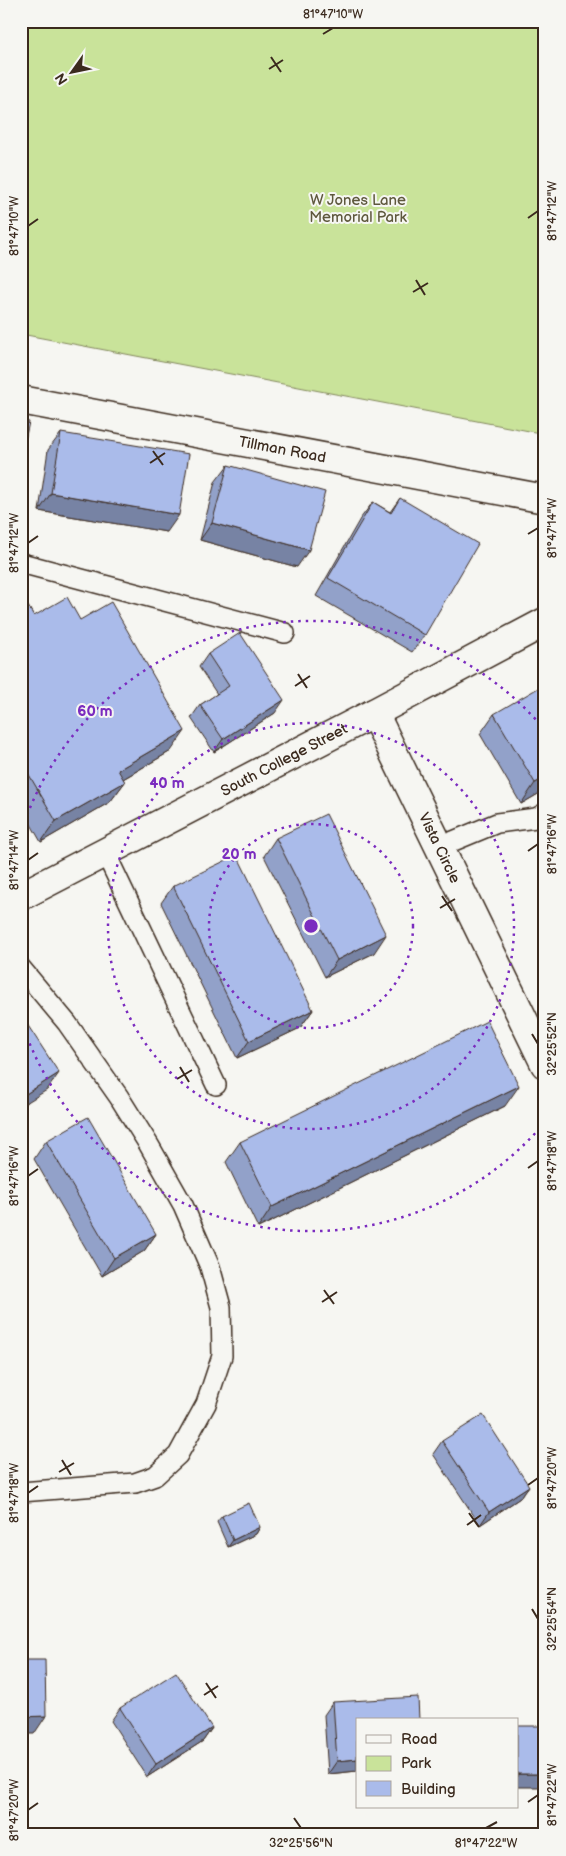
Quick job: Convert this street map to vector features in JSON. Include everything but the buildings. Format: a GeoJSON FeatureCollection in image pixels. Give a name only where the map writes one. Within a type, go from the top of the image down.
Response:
{"type":"FeatureCollection","features":[{"type":"Feature","properties":{"kind":"street","name":"Tillman Road"},"geometry":{"type":"LineString","coordinates":[[21,400],[545,499]]}},
{"type":"Feature","properties":{"kind":"street","name":"South College Street"},"geometry":{"type":"LineString","coordinates":[[23,891],[105,852],[545,622]]}},
{"type":"Feature","properties":{"kind":"street","name":"Vista Circle"},"geometry":{"type":"LineString","coordinates":[[374,713],[543,1055]]}},
{"type":"Feature","properties":{"kind":"lane"},"geometry":{"type":"LineString","coordinates":[[21,563],[285,633]]}},
{"type":"Feature","properties":{"kind":"lane"},"geometry":{"type":"LineString","coordinates":[[439,847],[497,823],[536,818],[545,813]]}},
{"type":"Feature","properties":{"kind":"lane"},"geometry":{"type":"LineString","coordinates":[[105,852],[216,1085]]}},
{"type":"Feature","properties":{"kind":"lane"},"geometry":{"type":"LineString","coordinates":[[21,968],[67,1023],[119,1097],[149,1145],[182,1205],[210,1267],[221,1308],[222,1356],[206,1404],[178,1455],[155,1476],[136,1483],[21,1492]]}},
{"type":"Feature","properties":{"kind":"green space","name":"W Jones Lane Memorial Park"},"geometry":{"type":"Polygon","coordinates":[[[21,21],[545,21],[545,434],[21,334],[21,21]]]}}]}
